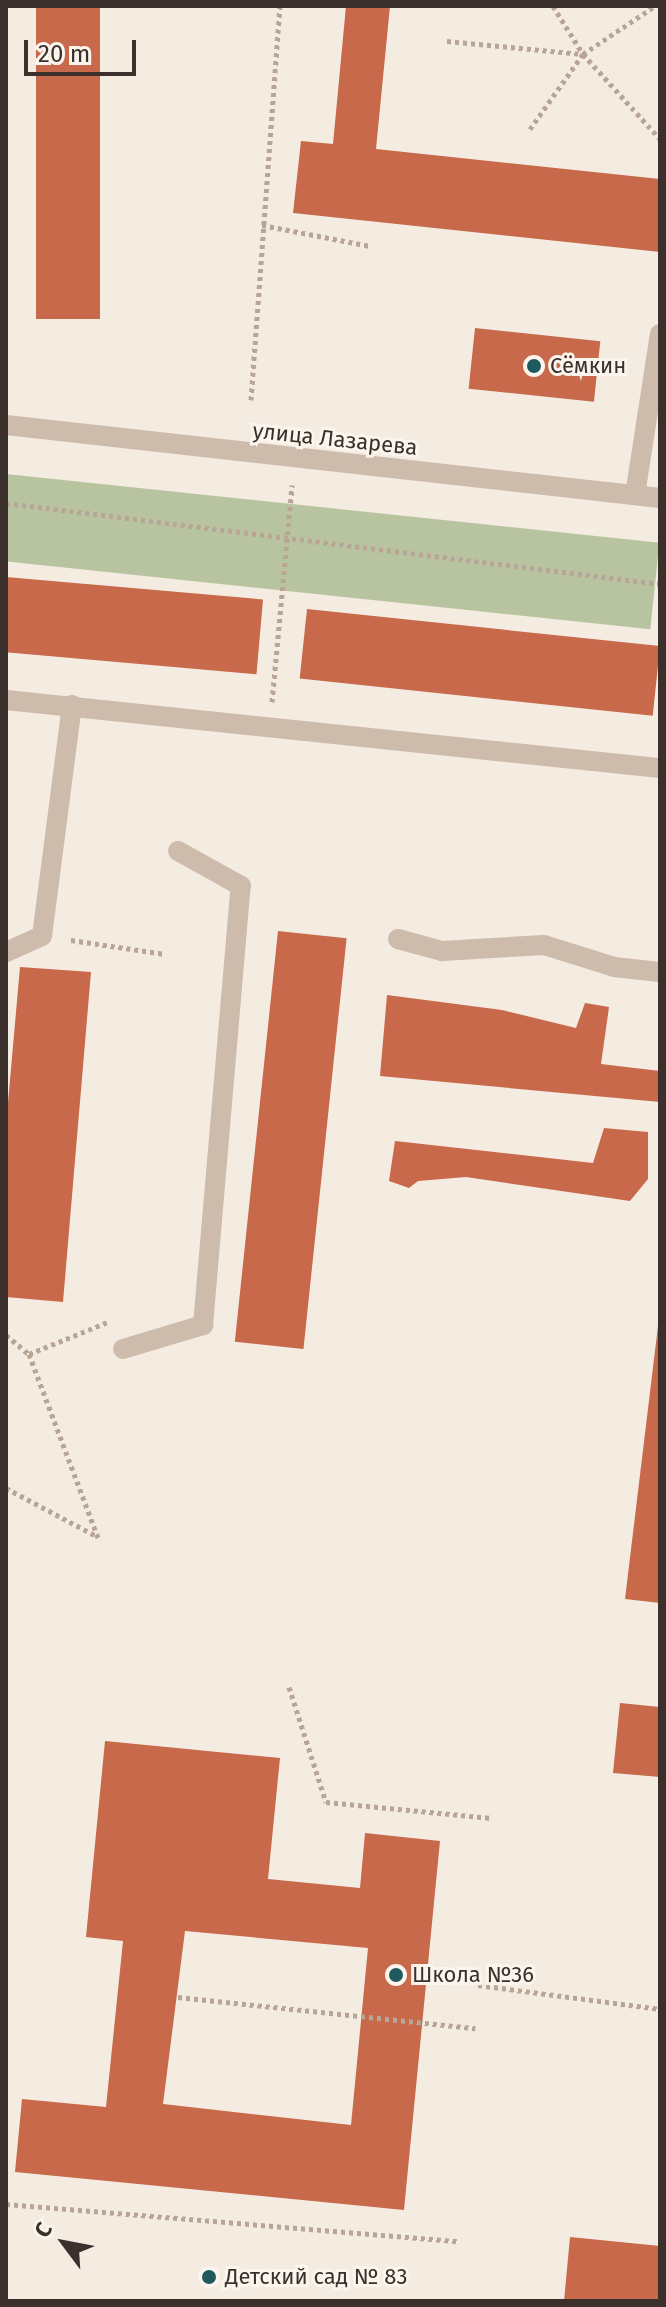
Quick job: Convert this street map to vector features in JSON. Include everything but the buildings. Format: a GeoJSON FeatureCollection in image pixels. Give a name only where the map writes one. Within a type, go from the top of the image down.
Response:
{"type":"FeatureCollection","features":[{"type":"Feature","properties":{"kind":"street"},"geometry":{"type":"LineString","coordinates":[[635,495],[660,334]]}},
{"type":"Feature","properties":{"kind":"street","name":"улица Лазарева"},"geometry":{"type":"LineString","coordinates":[[6,425],[295,460],[660,498]]}},
{"type":"Feature","properties":{"kind":"street"},"geometry":{"type":"LineString","coordinates":[[6,700],[660,768]]}},
{"type":"Feature","properties":{"kind":"street"},"geometry":{"type":"LineString","coordinates":[[6,952],[42,936],[72,705]]}},
{"type":"Feature","properties":{"kind":"street"},"geometry":{"type":"LineString","coordinates":[[123,1349],[203,1325],[241,886],[178,851]]}},
{"type":"Feature","properties":{"kind":"street"},"geometry":{"type":"LineString","coordinates":[[398,939],[442,951],[544,945],[614,967],[660,972]]}},
{"type":"Feature","properties":{"kind":"path"},"geometry":{"type":"LineString","coordinates":[[251,400],[280,6]]}},
{"type":"Feature","properties":{"kind":"path"},"geometry":{"type":"LineString","coordinates":[[553,6],[583,54],[660,139]]}},
{"type":"Feature","properties":{"kind":"path"},"geometry":{"type":"LineString","coordinates":[[530,129],[583,54],[655,6]]}},
{"type":"Feature","properties":{"kind":"path"},"geometry":{"type":"LineString","coordinates":[[447,41],[583,54]]}},
{"type":"Feature","properties":{"kind":"path"},"geometry":{"type":"LineString","coordinates":[[262,225],[370,246]]}},
{"type":"Feature","properties":{"kind":"path"},"geometry":{"type":"LineString","coordinates":[[270,729],[295,460]]}},
{"type":"Feature","properties":{"kind":"path"},"geometry":{"type":"LineString","coordinates":[[6,503],[286,535],[660,584]]}},
{"type":"Feature","properties":{"kind":"path"},"geometry":{"type":"LineString","coordinates":[[42,936],[165,954]]}},
{"type":"Feature","properties":{"kind":"path"},"geometry":{"type":"LineString","coordinates":[[29,1354],[113,1321]]}},
{"type":"Feature","properties":{"kind":"path"},"geometry":{"type":"LineString","coordinates":[[6,1335],[29,1354],[98,1538],[6,1488]]}},
{"type":"Feature","properties":{"kind":"path"},"geometry":{"type":"LineString","coordinates":[[289,1687],[326,1802],[491,1818]]}},
{"type":"Feature","properties":{"kind":"path"},"geometry":{"type":"LineString","coordinates":[[478,1985],[660,2009]]}},
{"type":"Feature","properties":{"kind":"path"},"geometry":{"type":"LineString","coordinates":[[178,1997],[475,2028]]}},
{"type":"Feature","properties":{"kind":"path"},"geometry":{"type":"LineString","coordinates":[[6,2204],[458,2241]]}},
{"type":"Feature","properties":{"kind":"green space"},"geometry":{"type":"Polygon","coordinates":[[[6,474],[659,543],[650,629],[6,561],[6,474]]]}},
{"type":"Feature","properties":{"kind":"place","name":"Сёмкин"},"geometry":{"type":"Point","coordinates":[534,366]}},
{"type":"Feature","properties":{"kind":"place","name":"Школа №36"},"geometry":{"type":"Point","coordinates":[396,1975]}},
{"type":"Feature","properties":{"kind":"place","name":"Детский сад № 83"},"geometry":{"type":"Point","coordinates":[209,2277]}}]}
